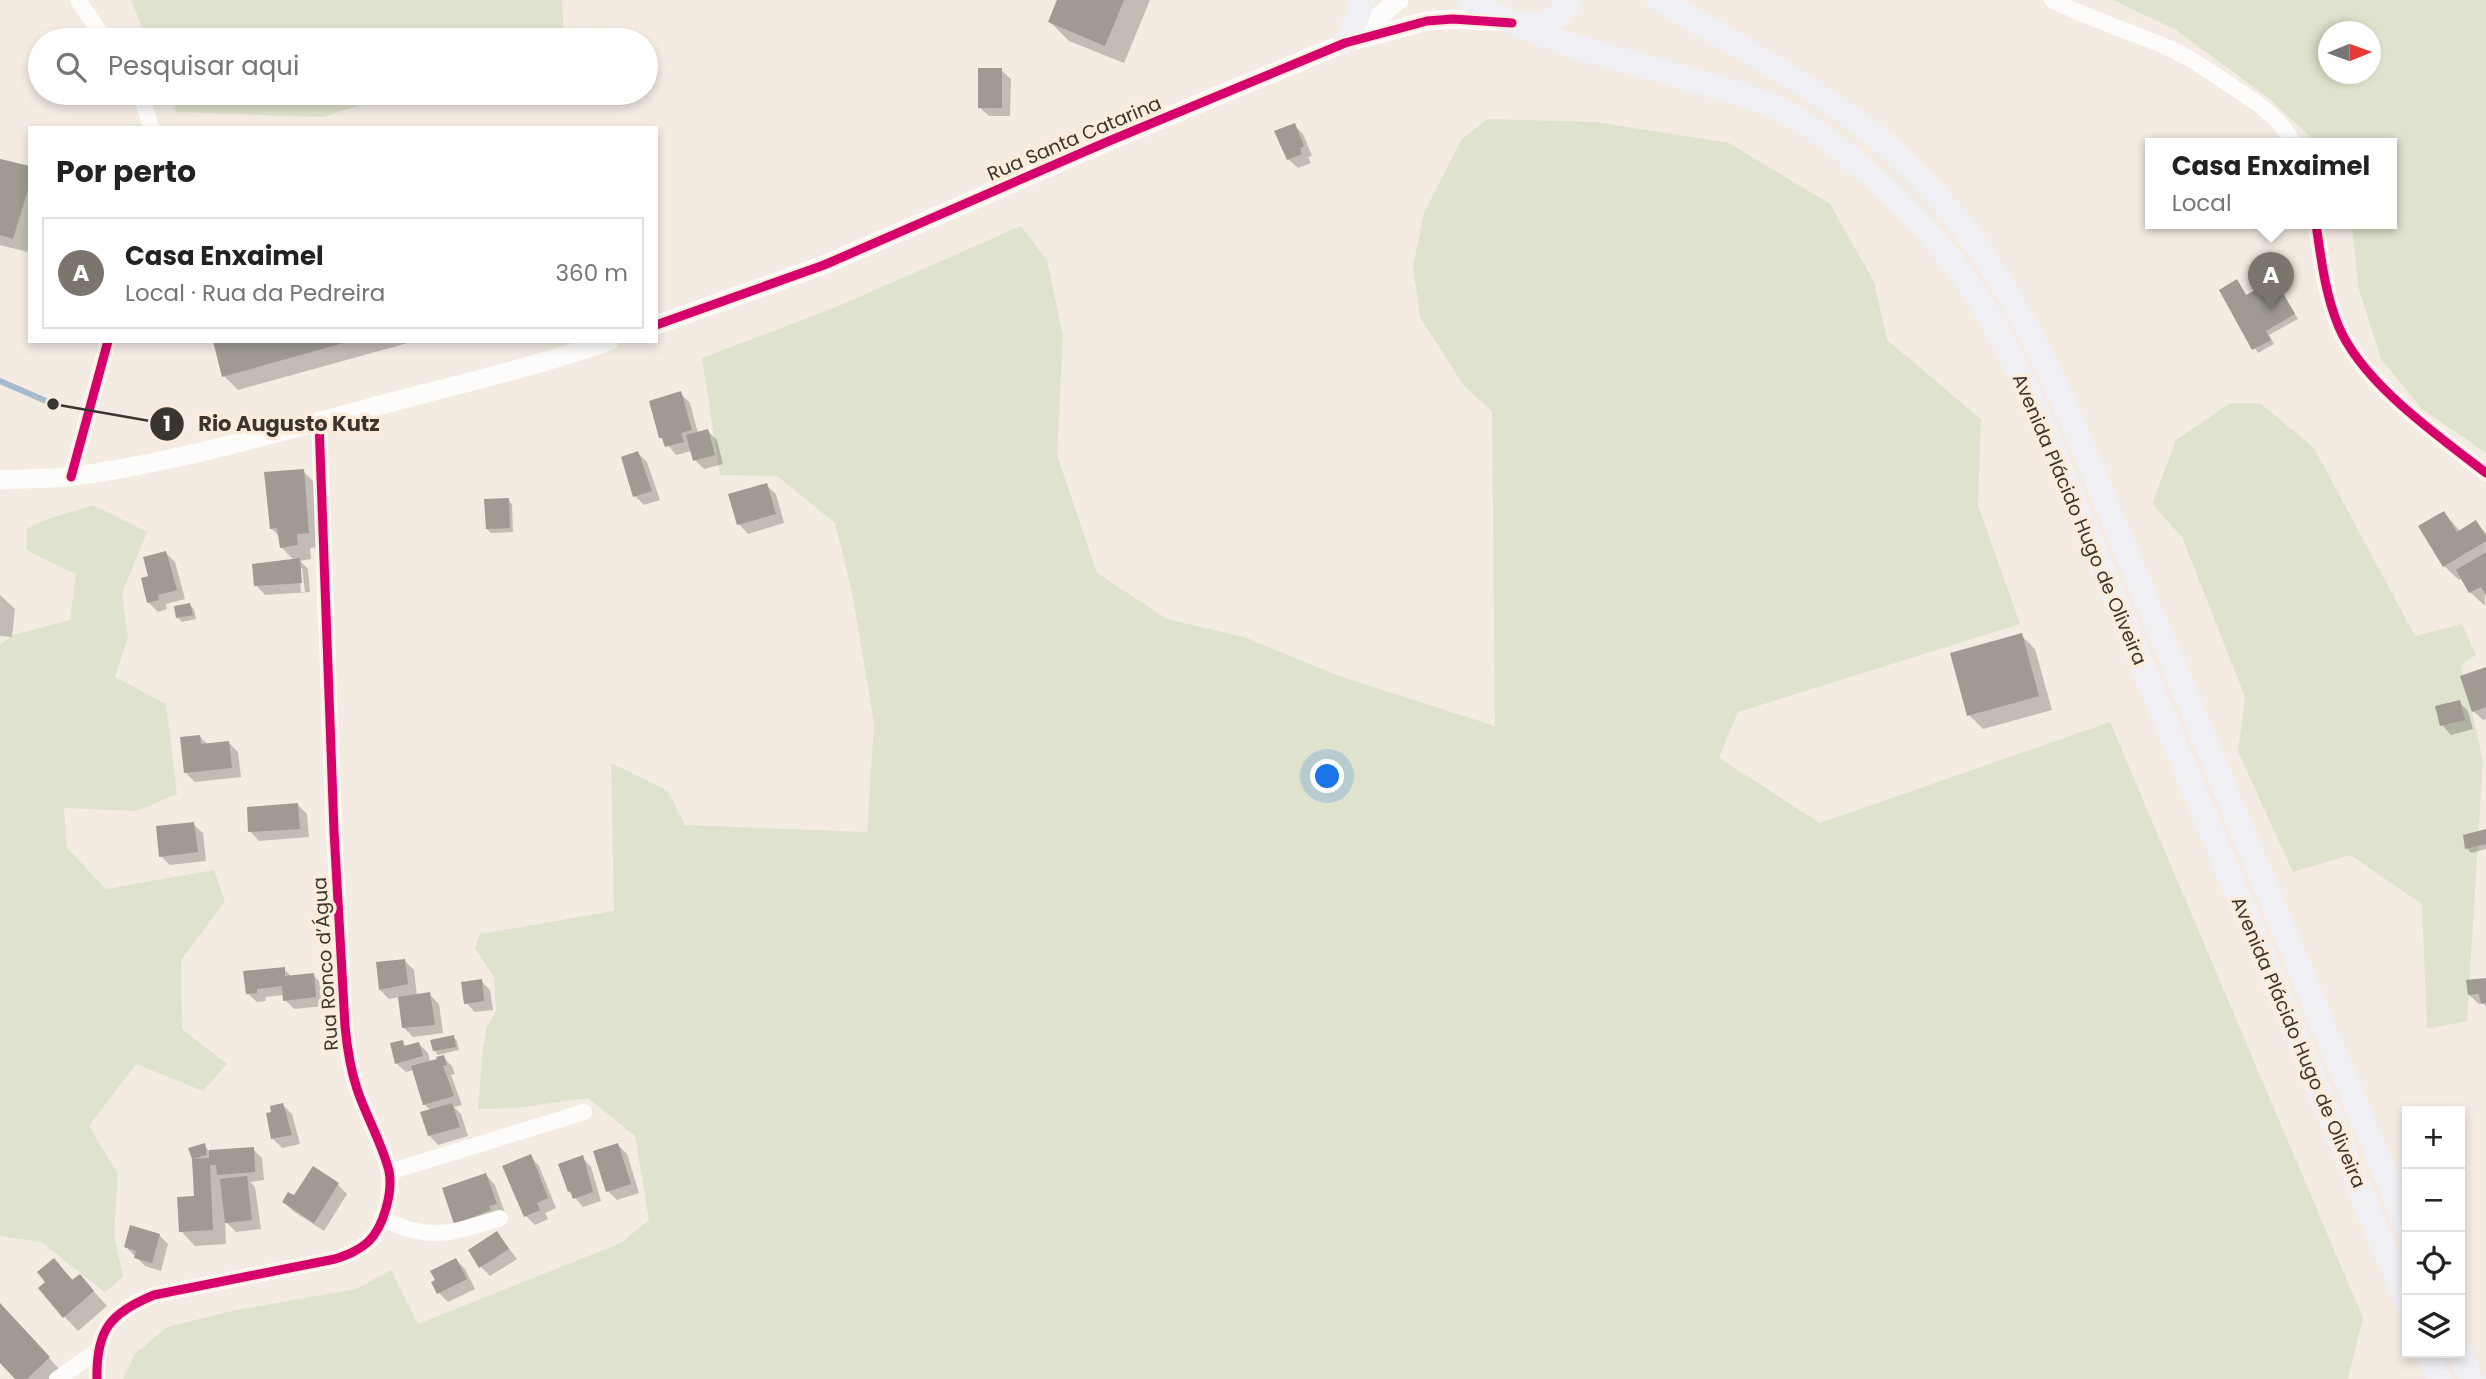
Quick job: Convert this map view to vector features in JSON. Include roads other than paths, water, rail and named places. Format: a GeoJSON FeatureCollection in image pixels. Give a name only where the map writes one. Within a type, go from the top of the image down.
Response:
{"type":"FeatureCollection","features":[{"type":"Feature","properties":{"kind":"main road"},"geometry":{"type":"LineString","coordinates":[[1345,43],[1357,19],[1362,0]]}},
{"type":"Feature","properties":{"kind":"main road","name":"Avenida Plácido Hugo de Oliveira"},"geometry":{"type":"LineString","coordinates":[[1469,0],[1513,23],[1586,49],[1721,87],[1764,102],[1803,122],[1882,184],[1950,258],[1985,308],[2035,407],[2404,1295]]}},
{"type":"Feature","properties":{"kind":"main road"},"geometry":{"type":"LineString","coordinates":[[1489,0],[1500,16],[1513,23],[1538,25],[1550,21],[1569,5]]}},
{"type":"Feature","properties":{"kind":"main road","name":"Avenida Plácido Hugo de Oliveira"},"geometry":{"type":"LineString","coordinates":[[1659,0],[1688,10],[1860,124],[1903,161],[1948,207],[1978,243],[2000,278],[2049,367],[2402,1214]]}},
{"type":"Feature","properties":{"kind":"main road"},"geometry":{"type":"LineString","coordinates":[[2430,1358],[2439,1379]]}},
{"type":"Feature","properties":{"kind":"main road"},"geometry":{"type":"LineString","coordinates":[[2462,1358],[2471,1379]]}},
{"type":"Feature","properties":{"kind":"street"},"geometry":{"type":"LineString","coordinates":[[78,0],[97,28]]}},
{"type":"Feature","properties":{"kind":"street","name":"Rua Santa Catarina"},"geometry":{"type":"LineString","coordinates":[[1345,43],[1399,0]]}},
{"type":"Feature","properties":{"kind":"street"},"geometry":{"type":"LineString","coordinates":[[2052,0],[2169,48],[2256,102],[2287,130],[2291,138]]}},
{"type":"Feature","properties":{"kind":"street","name":"Rua Santa Catarina"},"geometry":{"type":"LineString","coordinates":[[658,324],[824,265],[1109,141],[1345,43],[1427,21],[1453,19],[1513,23]]}},
{"type":"Feature","properties":{"kind":"street"},"geometry":{"type":"LineString","coordinates":[[145,105],[151,126]]}},
{"type":"Feature","properties":{"kind":"street"},"geometry":{"type":"LineString","coordinates":[[2317,229],[2329,298],[2339,327],[2360,362],[2384,390],[2486,473]]}},
{"type":"Feature","properties":{"kind":"street"},"geometry":{"type":"LineString","coordinates":[[71,477],[107,343]]}},
{"type":"Feature","properties":{"kind":"street"},"geometry":{"type":"LineString","coordinates":[[0,480],[71,477],[206,450],[547,363],[602,343]]}},
{"type":"Feature","properties":{"kind":"street","name":"Rua Ronco d’Água"},"geometry":{"type":"LineString","coordinates":[[97,1379],[96,1352],[110,1322],[131,1305],[154,1296],[335,1259],[356,1251],[371,1239],[382,1218],[388,1197],[389,1172],[357,1089],[348,1056],[345,1026],[334,831],[318,422]]}},
{"type":"Feature","properties":{"kind":"street"},"geometry":{"type":"LineString","coordinates":[[389,1172],[584,1112]]}},
{"type":"Feature","properties":{"kind":"street"},"geometry":{"type":"LineString","coordinates":[[382,1218],[405,1230],[431,1234],[453,1233],[500,1218]]}},
{"type":"Feature","properties":{"kind":"street"},"geometry":{"type":"LineString","coordinates":[[57,1379],[96,1352]]}},
{"type":"Feature","properties":{"kind":"waterway"},"geometry":{"type":"LineString","coordinates":[[0,381],[53,404]]}},
{"type":"Feature","properties":{"kind":"place","name":"Casa Enxaimel"},"geometry":{"type":"Point","coordinates":[2271,310]}},
{"type":"Feature","properties":{"kind":"place","name":"Rio Augusto Kutz"},"geometry":{"type":"Point","coordinates":[53,404]}}]}
